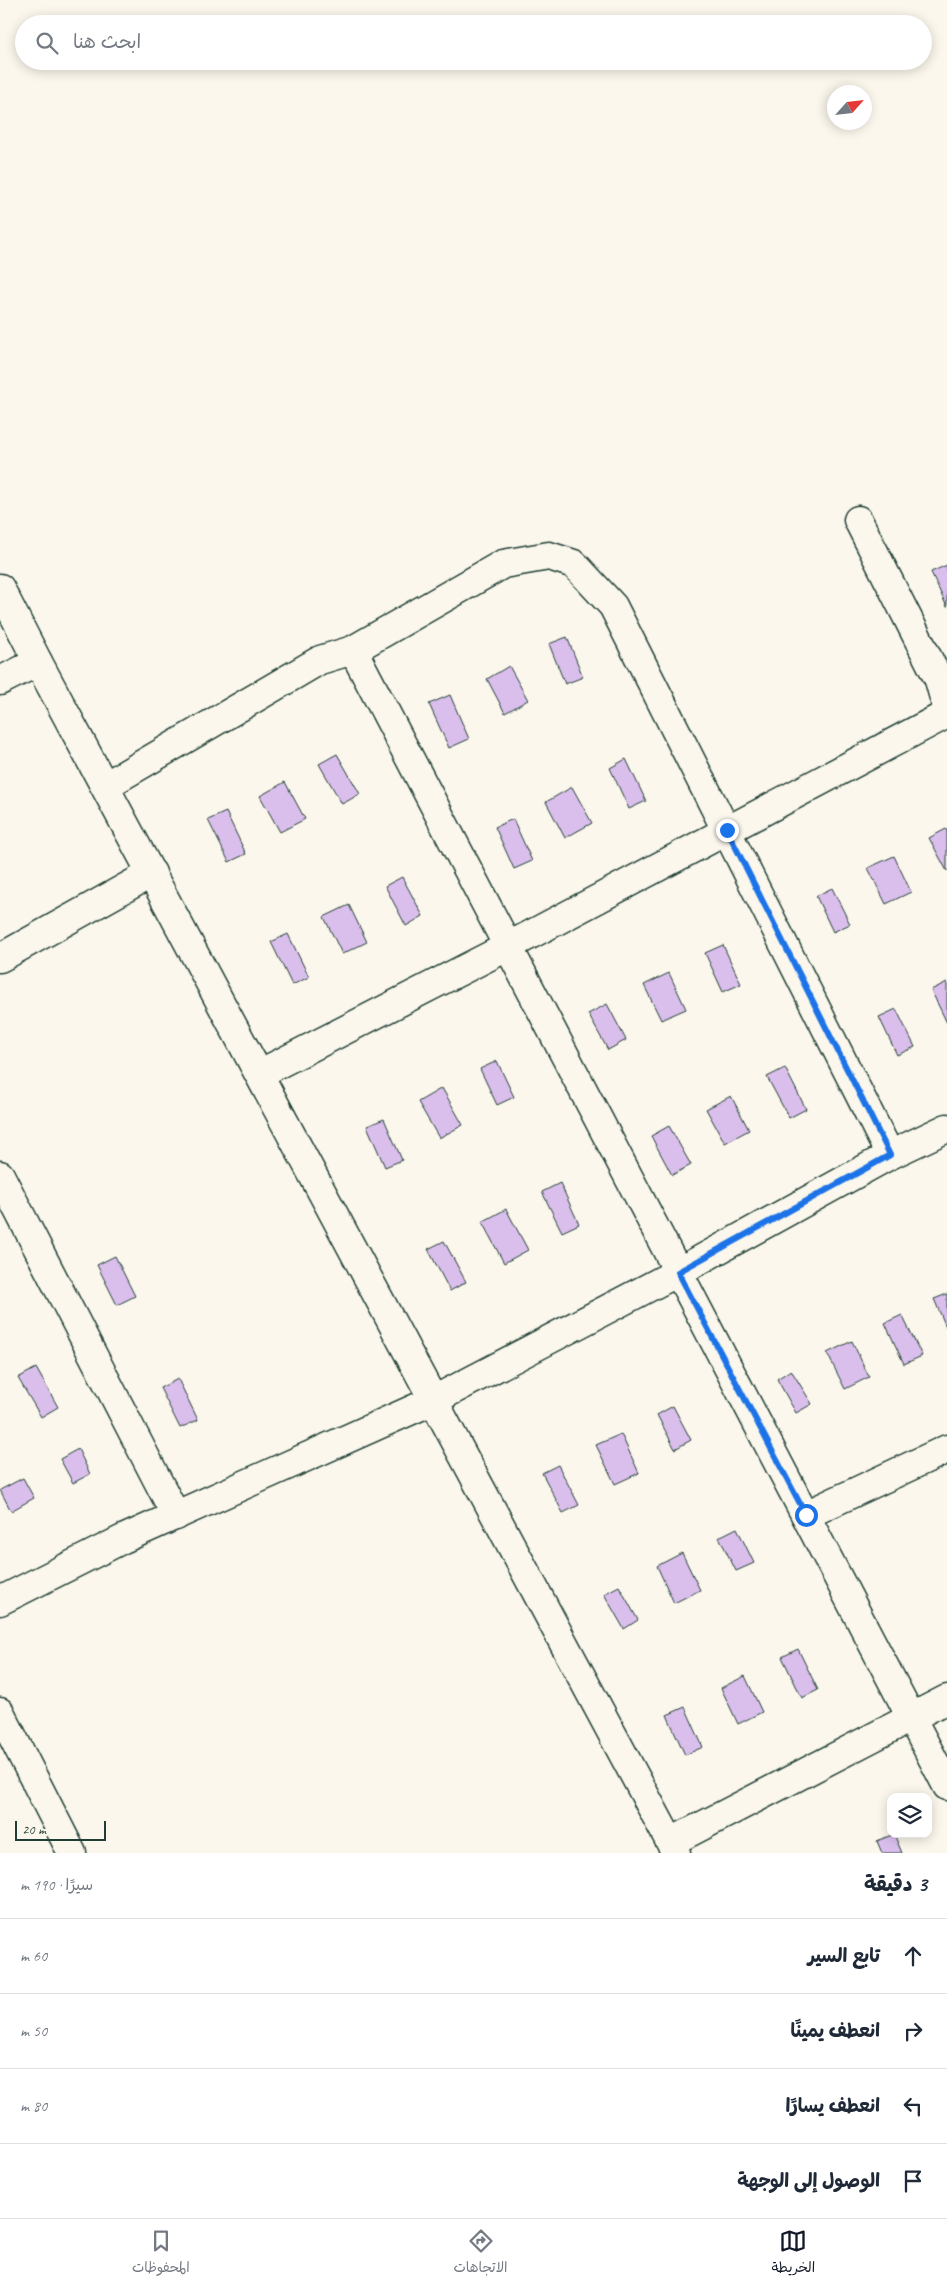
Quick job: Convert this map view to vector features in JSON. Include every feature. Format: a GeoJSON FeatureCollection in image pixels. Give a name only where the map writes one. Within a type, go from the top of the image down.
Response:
{"type":"FeatureCollection","features":[{"type":"Feature","properties":{"kind":"street"},"geometry":{"type":"LineString","coordinates":[[858,520],[940,680],[947,709]]}},
{"type":"Feature","properties":{"kind":"street"},"geometry":{"type":"LineString","coordinates":[[105,786],[320,660],[353,650],[503,564],[549,556],[574,564],[613,606],[890,1155]]}},
{"type":"Feature","properties":{"kind":"street"},"geometry":{"type":"LineString","coordinates":[[0,588],[674,1847],[947,1699]]}},
{"type":"Feature","properties":{"kind":"street"},"geometry":{"type":"LineString","coordinates":[[353,650],[947,1786]]}},
{"type":"Feature","properties":{"kind":"street"},"geometry":{"type":"LineString","coordinates":[[0,681],[38,662]]}},
{"type":"Feature","properties":{"kind":"street"},"geometry":{"type":"LineString","coordinates":[[259,1074],[508,947],[947,714]]}},
{"type":"Feature","properties":{"kind":"street"},"geometry":{"type":"LineString","coordinates":[[0,958],[152,874]]}},
{"type":"Feature","properties":{"kind":"street"},"geometry":{"type":"LineString","coordinates":[[0,1600],[123,1539],[434,1400],[678,1272],[890,1155],[947,1128]]}},
{"type":"Feature","properties":{"kind":"street"},"geometry":{"type":"LineString","coordinates":[[0,1175],[176,1516]]}},
{"type":"Feature","properties":{"kind":"street"},"geometry":{"type":"LineString","coordinates":[[806,1515],[947,1449]]}},
{"type":"Feature","properties":{"kind":"street"},"geometry":{"type":"LineString","coordinates":[[0,1712],[72,1853]]}},
{"type":"Feature","properties":{"kind":"building"},"geometry":{"type":"Polygon","coordinates":[[[947,565],[947,607],[931,572],[947,565]]]}},
{"type":"Feature","properties":{"kind":"building"},"geometry":{"type":"Polygon","coordinates":[[[567,637],[583,677],[565,684],[549,644],[567,637]]]}},
{"type":"Feature","properties":{"kind":"building"},"geometry":{"type":"Polygon","coordinates":[[[509,666],[528,700],[505,713],[487,679],[509,666]]]}},
{"type":"Feature","properties":{"kind":"building"},"geometry":{"type":"Polygon","coordinates":[[[450,695],[469,739],[449,748],[429,704],[450,695]]]}},
{"type":"Feature","properties":{"kind":"building"},"geometry":{"type":"Polygon","coordinates":[[[337,754],[360,794],[342,804],[319,764],[337,754]]]}},
{"type":"Feature","properties":{"kind":"building"},"geometry":{"type":"Polygon","coordinates":[[[626,759],[646,801],[629,809],[610,768],[626,759]]]}},
{"type":"Feature","properties":{"kind":"building"},"geometry":{"type":"Polygon","coordinates":[[[285,782],[305,819],[280,832],[260,796],[285,782]]]}},
{"type":"Feature","properties":{"kind":"building"},"geometry":{"type":"Polygon","coordinates":[[[572,787],[592,823],[565,838],[546,802],[572,787]]]}},
{"type":"Feature","properties":{"kind":"building"},"geometry":{"type":"Polygon","coordinates":[[[226,812],[246,854],[229,862],[208,820],[226,812]]]}},
{"type":"Feature","properties":{"kind":"building"},"geometry":{"type":"Polygon","coordinates":[[[513,819],[532,861],[514,869],[495,827],[513,819]]]}},
{"type":"Feature","properties":{"kind":"building"},"geometry":{"type":"Polygon","coordinates":[[[946,829],[947,832],[947,871],[929,838],[946,829]]]}},
{"type":"Feature","properties":{"kind":"building"},"geometry":{"type":"Polygon","coordinates":[[[894,856],[911,892],[886,904],[868,868],[894,856]]]}},
{"type":"Feature","properties":{"kind":"building"},"geometry":{"type":"Polygon","coordinates":[[[402,877],[423,916],[406,926],[385,886],[402,877]]]}},
{"type":"Feature","properties":{"kind":"building"},"geometry":{"type":"Polygon","coordinates":[[[832,888],[850,924],[833,932],[816,896],[832,888]]]}},
{"type":"Feature","properties":{"kind":"building"},"geometry":{"type":"Polygon","coordinates":[[[349,905],[367,942],[342,954],[324,917],[349,905]]]}},
{"type":"Feature","properties":{"kind":"building"},"geometry":{"type":"Polygon","coordinates":[[[288,934],[309,977],[292,985],[271,942],[288,934]]]}},
{"type":"Feature","properties":{"kind":"building"},"geometry":{"type":"Polygon","coordinates":[[[723,945],[741,984],[723,992],[705,953],[723,945]]]}},
{"type":"Feature","properties":{"kind":"building"},"geometry":{"type":"Polygon","coordinates":[[[669,973],[686,1009],[661,1020],[644,985],[669,973]]]}},
{"type":"Feature","properties":{"kind":"building"},"geometry":{"type":"Polygon","coordinates":[[[947,982],[947,1023],[931,990],[947,982]]]}},
{"type":"Feature","properties":{"kind":"building"},"geometry":{"type":"Polygon","coordinates":[[[607,1004],[626,1040],[608,1050],[588,1014],[607,1004]]]}},
{"type":"Feature","properties":{"kind":"building"},"geometry":{"type":"Polygon","coordinates":[[[896,1009],[915,1047],[897,1055],[879,1017],[896,1009]]]}},
{"type":"Feature","properties":{"kind":"building"},"geometry":{"type":"Polygon","coordinates":[[[497,1061],[514,1097],[497,1105],[480,1069],[497,1061]]]}},
{"type":"Feature","properties":{"kind":"building"},"geometry":{"type":"Polygon","coordinates":[[[785,1068],[806,1109],[789,1118],[767,1077],[785,1068]]]}},
{"type":"Feature","properties":{"kind":"building"},"geometry":{"type":"Polygon","coordinates":[[[442,1088],[463,1125],[439,1138],[418,1102],[442,1088]]]}},
{"type":"Feature","properties":{"kind":"building"},"geometry":{"type":"Polygon","coordinates":[[[731,1096],[749,1130],[725,1143],[706,1109],[731,1096]]]}},
{"type":"Feature","properties":{"kind":"building"},"geometry":{"type":"Polygon","coordinates":[[[384,1119],[402,1160],[385,1167],[367,1126],[384,1119]]]}},
{"type":"Feature","properties":{"kind":"building"},"geometry":{"type":"Polygon","coordinates":[[[669,1126],[691,1165],[672,1175],[651,1136],[669,1126]]]}},
{"type":"Feature","properties":{"kind":"building"},"geometry":{"type":"Polygon","coordinates":[[[560,1183],[579,1224],[562,1232],[542,1192],[560,1183]]]}},
{"type":"Feature","properties":{"kind":"building"},"geometry":{"type":"Polygon","coordinates":[[[506,1209],[528,1250],[504,1263],[482,1222],[506,1209]]]}},
{"type":"Feature","properties":{"kind":"building"},"geometry":{"type":"Polygon","coordinates":[[[444,1241],[466,1282],[450,1291],[428,1249],[444,1241]]]}},
{"type":"Feature","properties":{"kind":"building"},"geometry":{"type":"Polygon","coordinates":[[[115,1256],[135,1296],[117,1305],[97,1265],[115,1256]]]}},
{"type":"Feature","properties":{"kind":"building"},"geometry":{"type":"Polygon","coordinates":[[[947,1294],[947,1329],[934,1299],[947,1294]]]}},
{"type":"Feature","properties":{"kind":"building"},"geometry":{"type":"Polygon","coordinates":[[[902,1315],[922,1356],[904,1364],[885,1323],[902,1315]]]}},
{"type":"Feature","properties":{"kind":"building"},"geometry":{"type":"Polygon","coordinates":[[[852,1341],[869,1377],[845,1389],[827,1353],[852,1341]]]}},
{"type":"Feature","properties":{"kind":"building"},"geometry":{"type":"Polygon","coordinates":[[[36,1368],[58,1407],[41,1417],[18,1378],[36,1368]]]}},
{"type":"Feature","properties":{"kind":"building"},"geometry":{"type":"Polygon","coordinates":[[[791,1370],[812,1404],[796,1413],[777,1379],[791,1370]]]}},
{"type":"Feature","properties":{"kind":"building"},"geometry":{"type":"Polygon","coordinates":[[[178,1379],[198,1420],[180,1428],[160,1388],[178,1379]]]}},
{"type":"Feature","properties":{"kind":"building"},"geometry":{"type":"Polygon","coordinates":[[[673,1406],[691,1440],[675,1449],[657,1415],[673,1406]]]}},
{"type":"Feature","properties":{"kind":"building"},"geometry":{"type":"Polygon","coordinates":[[[621,1434],[639,1473],[615,1484],[596,1445],[621,1434]]]}},
{"type":"Feature","properties":{"kind":"building"},"geometry":{"type":"Polygon","coordinates":[[[78,1449],[90,1474],[73,1483],[60,1459],[78,1449]]]}},
{"type":"Feature","properties":{"kind":"building"},"geometry":{"type":"Polygon","coordinates":[[[558,1465],[579,1505],[563,1513],[542,1473],[558,1465]]]}},
{"type":"Feature","properties":{"kind":"building"},"geometry":{"type":"Polygon","coordinates":[[[23,1478],[34,1498],[11,1511],[0,1490],[23,1478]]]}},
{"type":"Feature","properties":{"kind":"building"},"geometry":{"type":"Polygon","coordinates":[[[737,1528],[754,1563],[736,1571],[719,1537],[737,1528]]]}},
{"type":"Feature","properties":{"kind":"building"},"geometry":{"type":"Polygon","coordinates":[[[682,1553],[700,1590],[674,1603],[657,1566],[682,1553]]]}},
{"type":"Feature","properties":{"kind":"building"},"geometry":{"type":"Polygon","coordinates":[[[619,1586],[638,1620],[624,1629],[604,1594],[619,1586]]]}},
{"type":"Feature","properties":{"kind":"building"},"geometry":{"type":"Polygon","coordinates":[[[798,1649],[818,1690],[802,1698],[782,1657],[798,1649]]]}},
{"type":"Feature","properties":{"kind":"building"},"geometry":{"type":"Polygon","coordinates":[[[745,1676],[762,1712],[738,1724],[721,1688],[745,1676]]]}},
{"type":"Feature","properties":{"kind":"building"},"geometry":{"type":"Polygon","coordinates":[[[685,1707],[703,1747],[685,1755],[667,1715],[685,1707]]]}},
{"type":"Feature","properties":{"kind":"building"},"geometry":{"type":"Polygon","coordinates":[[[887,1837],[896,1838],[902,1853],[882,1853],[877,1841],[887,1837]]]}},
{"type":"Feature","properties":{"kind":"route"},"geometry":{"type":"LineString","coordinates":[[727,830],[890,1155],[678,1272],[806,1515]]}}]}
